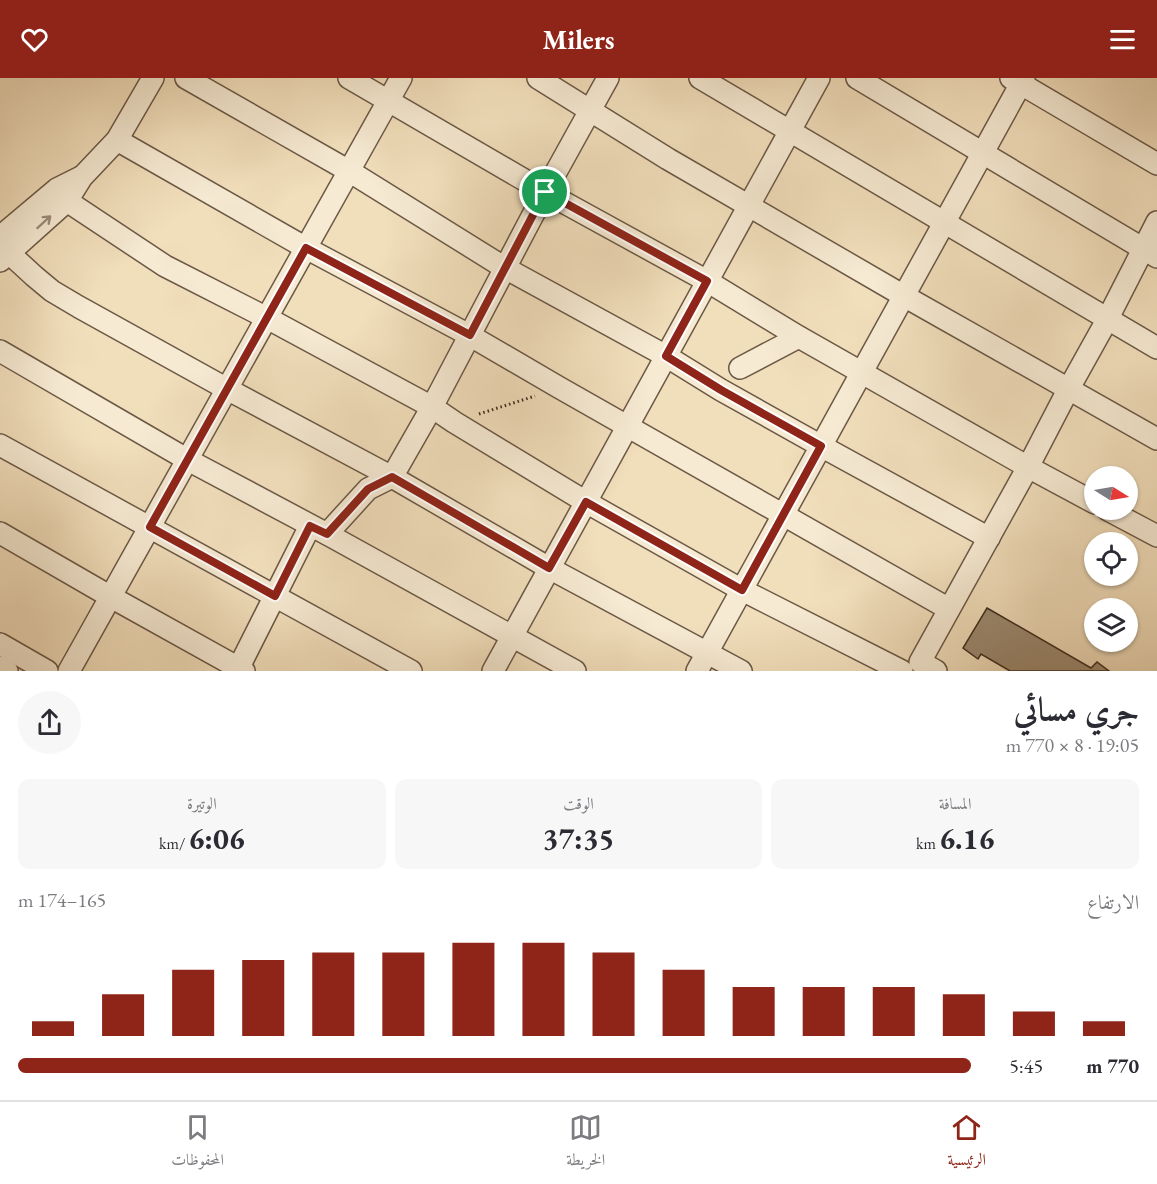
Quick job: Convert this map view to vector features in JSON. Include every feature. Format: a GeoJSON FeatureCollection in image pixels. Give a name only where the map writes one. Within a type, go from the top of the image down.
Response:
{"type":"FeatureCollection","features":[{"type":"Feature","properties":{"kind":"street"},"geometry":{"type":"LineString","coordinates":[[3,251],[67,201],[81,177],[117,140],[153,78]]}},
{"type":"Feature","properties":{"kind":"street"},"geometry":{"type":"LineString","coordinates":[[186,78],[349,171],[505,268],[989,538]]}},
{"type":"Feature","properties":{"kind":"street"},"geometry":{"type":"LineString","coordinates":[[349,78],[545,192],[707,281],[798,337],[1084,497]]}},
{"type":"Feature","properties":{"kind":"street"},"geometry":{"type":"LineString","coordinates":[[69,671],[401,78]]}},
{"type":"Feature","properties":{"kind":"street"},"geometry":{"type":"LineString","coordinates":[[538,78],[748,206],[1157,439]]}},
{"type":"Feature","properties":{"kind":"street"},"geometry":{"type":"LineString","coordinates":[[0,532],[240,670],[275,596],[318,530],[368,489],[392,477],[432,407],[608,78]]}},
{"type":"Feature","properties":{"kind":"street"},"geometry":{"type":"LineString","coordinates":[[700,78],[1157,348]]}},
{"type":"Feature","properties":{"kind":"street"},"geometry":{"type":"LineString","coordinates":[[493,671],[819,78]]}},
{"type":"Feature","properties":{"kind":"street"},"geometry":{"type":"LineString","coordinates":[[857,78],[1150,253]]}},
{"type":"Feature","properties":{"kind":"street"},"geometry":{"type":"LineString","coordinates":[[703,662],[945,222],[1018,80],[1157,164]]}},
{"type":"Feature","properties":{"kind":"street"},"geometry":{"type":"LineString","coordinates":[[117,140],[306,248],[470,335],[627,427],[950,609]]}},
{"type":"Feature","properties":{"kind":"street"},"geometry":{"type":"LineString","coordinates":[[3,251],[57,189],[81,177]]}},
{"type":"Feature","properties":{"kind":"street"},"geometry":{"type":"LineString","coordinates":[[67,201],[165,266],[432,407],[586,502],[742,590],[917,669],[1107,320],[1150,253],[1157,222]]}},
{"type":"Feature","properties":{"kind":"street"},"geometry":{"type":"LineString","coordinates":[[3,251],[61,296],[227,389],[392,477],[549,568],[703,662],[741,671]]}},
{"type":"Feature","properties":{"kind":"street"},"geometry":{"type":"LineString","coordinates":[[740,368],[798,337]]}},
{"type":"Feature","properties":{"kind":"street"},"geometry":{"type":"LineString","coordinates":[[0,351],[188,460],[575,671]]}},
{"type":"Feature","properties":{"kind":"street"},"geometry":{"type":"LineString","coordinates":[[0,445],[411,671]]}},
{"type":"Feature","properties":{"kind":"street"},"geometry":{"type":"LineString","coordinates":[[1127,520],[1157,536]]}},
{"type":"Feature","properties":{"kind":"street"},"geometry":{"type":"LineString","coordinates":[[0,644],[47,671]]}},
{"type":"Feature","properties":{"kind":"street"},"geometry":{"type":"LineString","coordinates":[[0,667],[7,671]]}},
{"type":"Feature","properties":{"kind":"path"},"geometry":{"type":"LineString","coordinates":[[454,422],[560,388]]}},
{"type":"Feature","properties":{"kind":"building"},"geometry":{"type":"Polygon","coordinates":[[[987,608],[1091,668],[1097,662],[1109,671],[1010,671],[981,654],[978,659],[963,648],[987,608]]]}},
{"type":"Feature","properties":{"kind":"route"},"geometry":{"type":"LineString","coordinates":[[545,192],[707,281],[666,356],[821,446],[742,590],[586,502],[549,568],[392,477],[368,489],[327,534],[310,526],[275,596],[150,527],[306,248],[470,335],[545,192]]}}]}
